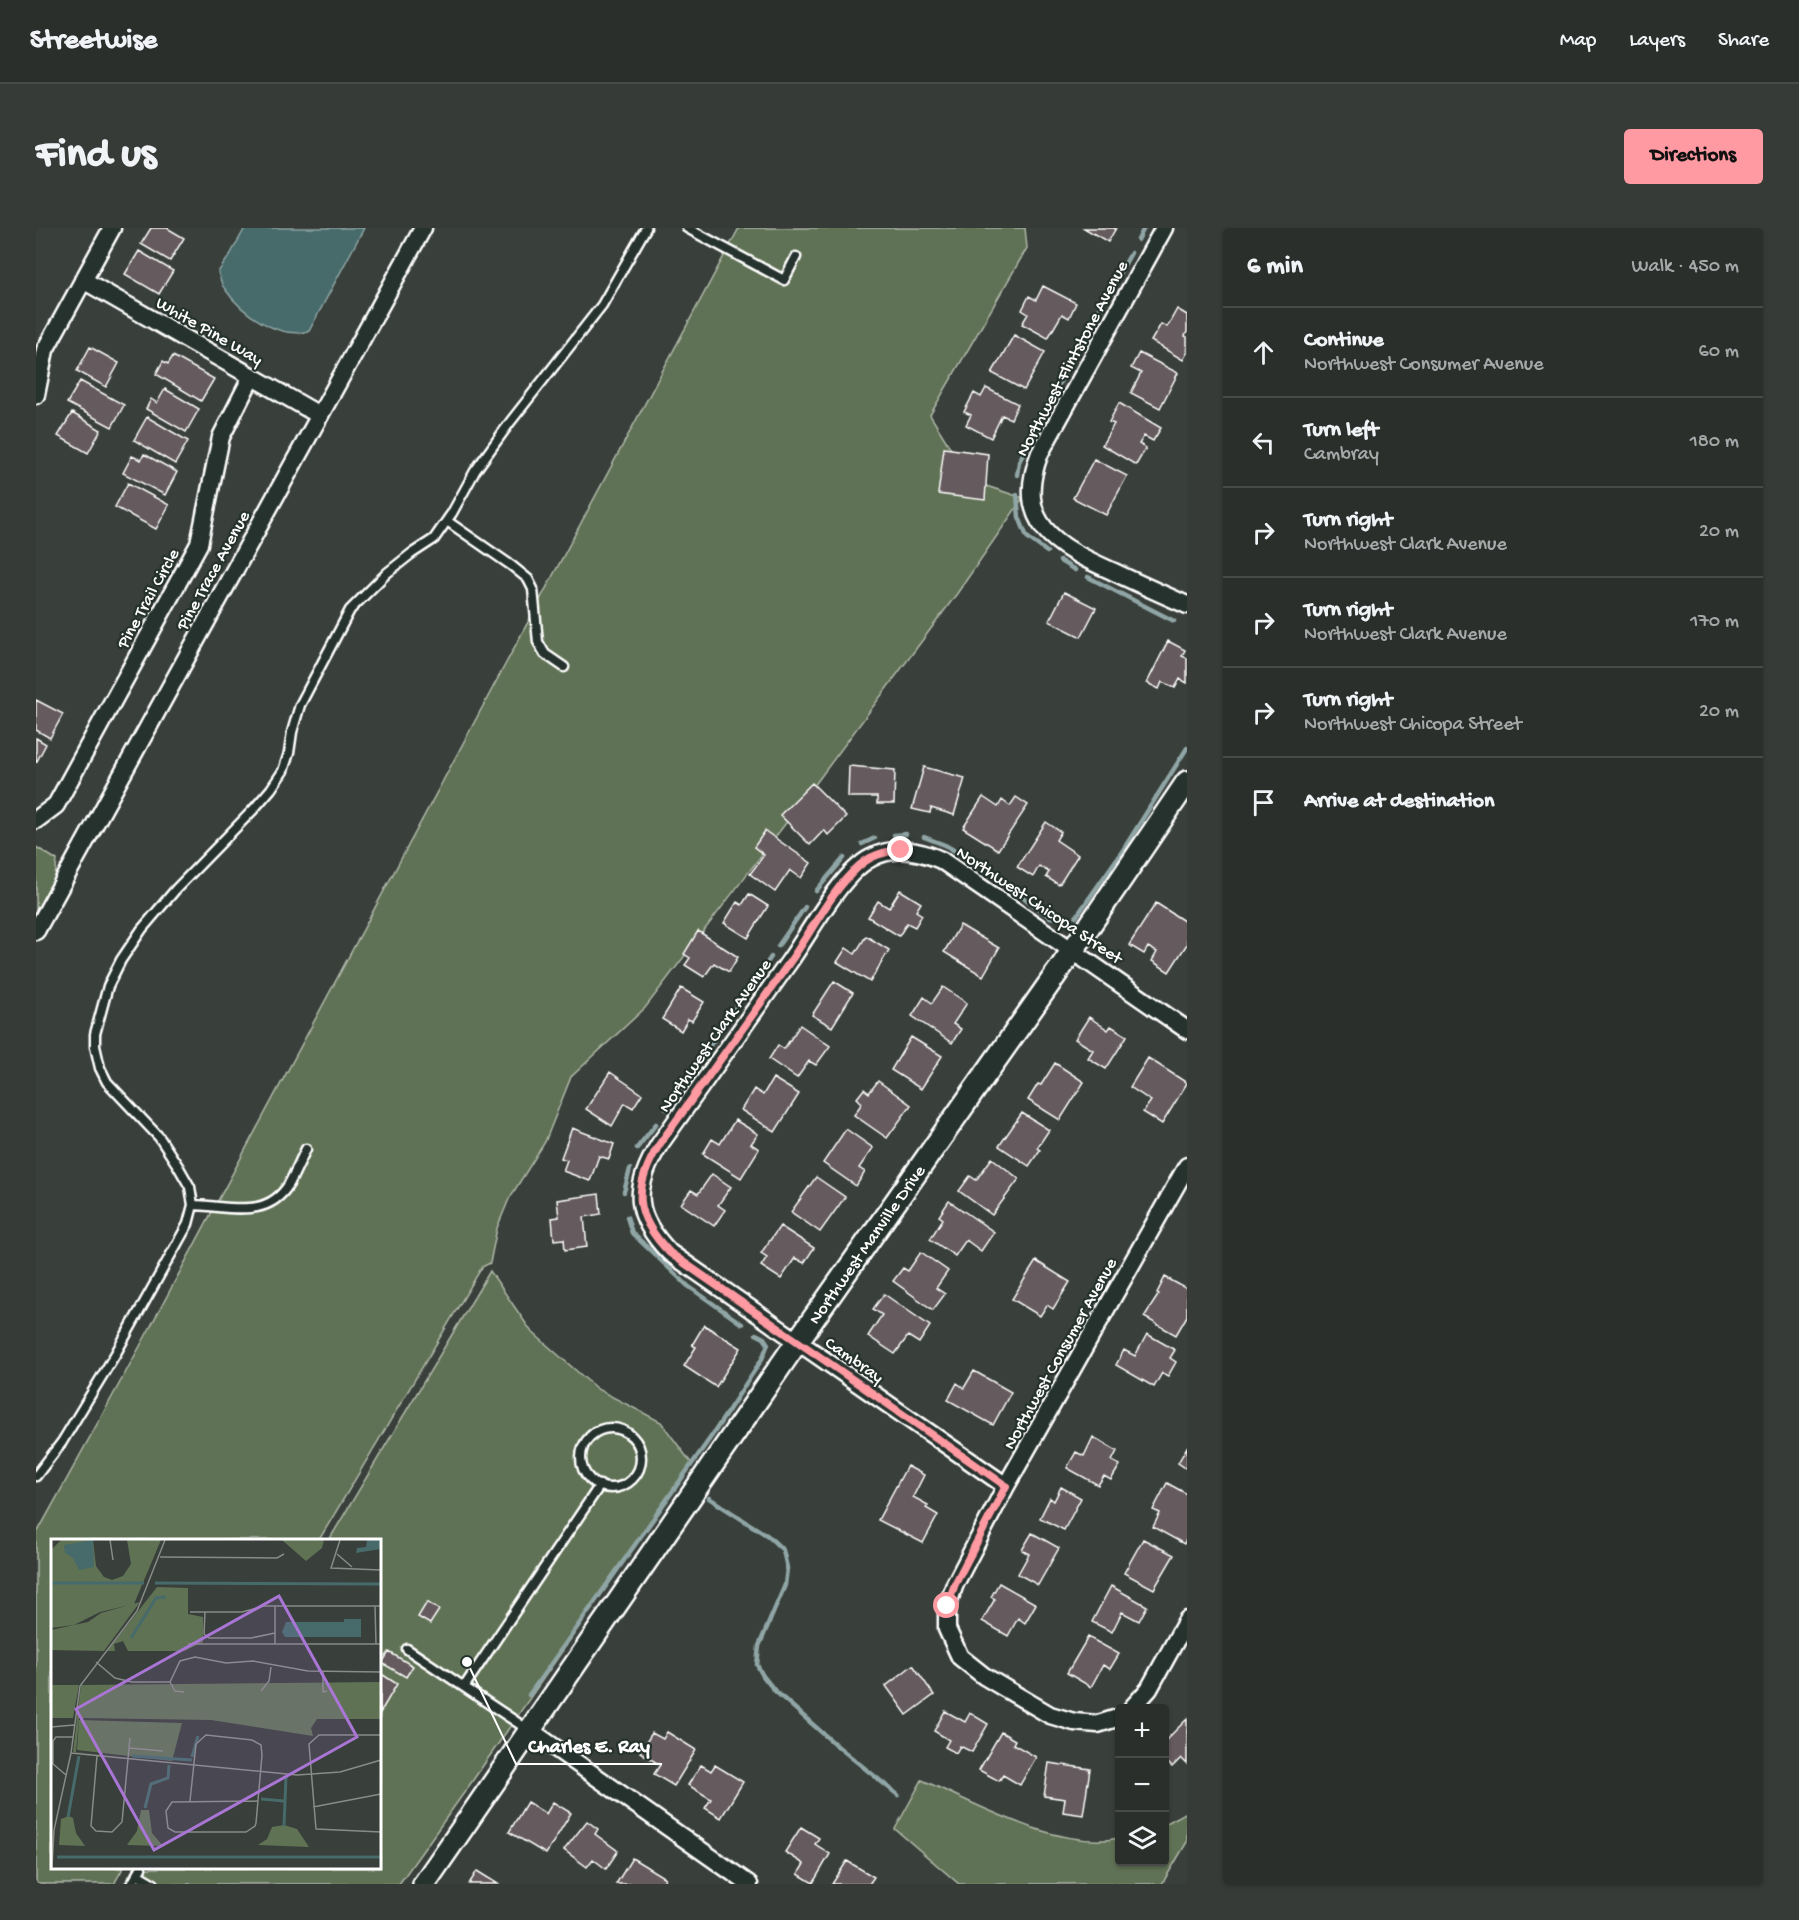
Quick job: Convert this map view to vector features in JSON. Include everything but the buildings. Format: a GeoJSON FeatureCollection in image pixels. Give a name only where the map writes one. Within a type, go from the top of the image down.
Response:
{"type":"FeatureCollection","features":[{"type":"Feature","properties":{"kind":"street"},"geometry":{"type":"LineString","coordinates":[[36,395],[45,350],[112,228]]}},
{"type":"Feature","properties":{"kind":"street","name":"Pine Trace Avenue"},"geometry":{"type":"LineString","coordinates":[[36,931],[423,228]]}},
{"type":"Feature","properties":{"kind":"street","name":"Northwest Flintstone Avenue"},"geometry":{"type":"LineString","coordinates":[[1164,228],[1040,453],[1031,484],[1034,511],[1044,529],[1062,546],[1088,561],[1187,605]]}},
{"type":"Feature","properties":{"kind":"street","name":"White Pine Way"},"geometry":{"type":"LineString","coordinates":[[83,280],[319,415]]}},
{"type":"Feature","properties":{"kind":"street","name":"Pine Trail Circle"},"geometry":{"type":"LineString","coordinates":[[36,820],[56,805],[199,544],[221,437],[252,376]]}},
{"type":"Feature","properties":{"kind":"street","name":"Northwest Manville Drive"},"geometry":{"type":"LineString","coordinates":[[424,1884],[797,1342],[1073,950],[1187,782]]}},
{"type":"Feature","properties":{"kind":"street","name":"Northwest Chicopa Street"},"geometry":{"type":"LineString","coordinates":[[860,865],[871,858],[891,851],[911,851],[933,856],[969,878],[1187,1030]]}},
{"type":"Feature","properties":{"kind":"street","name":"Northwest Clark Avenue"},"geometry":{"type":"LineString","coordinates":[[656,1239],[648,1226],[640,1199],[649,1162],[790,962],[838,889],[860,865]]}},
{"type":"Feature","properties":{"kind":"street","name":"Northwest Consumer Avenue"},"geometry":{"type":"LineString","coordinates":[[1115,1718],[1098,1724],[1074,1722],[1050,1715],[984,1676],[960,1657],[947,1629],[947,1606],[955,1584],[1006,1486],[1187,1166]]}},
{"type":"Feature","properties":{"kind":"street","name":"Cambray"},"geometry":{"type":"LineString","coordinates":[[656,1239],[670,1253],[1006,1486]]}},
{"type":"Feature","properties":{"kind":"street"},"geometry":{"type":"LineString","coordinates":[[1136,1704],[1149,1689],[1187,1620]]}},
{"type":"Feature","properties":{"kind":"street"},"geometry":{"type":"LineString","coordinates":[[531,1731],[749,1884]]}},
{"type":"Feature","properties":{"kind":"lane"},"geometry":{"type":"LineString","coordinates":[[36,1476],[62,1442],[116,1353],[188,1224],[193,1205],[190,1187],[159,1137],[107,1082],[100,1068],[95,1034],[108,986],[121,960],[142,929],[176,889],[253,810],[283,771],[290,753],[292,732],[300,705],[350,610],[387,573],[434,539],[447,521],[475,471],[602,305],[646,228]]}},
{"type":"Feature","properties":{"kind":"lane"},"geometry":{"type":"LineString","coordinates":[[687,228],[784,280],[796,257]]}},
{"type":"Feature","properties":{"kind":"lane"},"geometry":{"type":"LineString","coordinates":[[447,521],[528,579],[533,589],[538,642],[545,654],[564,667]]}},
{"type":"Feature","properties":{"kind":"lane"},"geometry":{"type":"LineString","coordinates":[[193,1205],[245,1209],[267,1205],[278,1197],[289,1184],[306,1149]]}},
{"type":"Feature","properties":{"kind":"lane"},"geometry":{"type":"LineString","coordinates":[[610,1428],[622,1430],[630,1434],[638,1444],[641,1456],[639,1469],[634,1477],[624,1485],[611,1487],[600,1485],[592,1480],[585,1471],[582,1459],[583,1448],[599,1431],[610,1428]]}},
{"type":"Feature","properties":{"kind":"lane"},"geometry":{"type":"LineString","coordinates":[[464,1687],[600,1485]]}},
{"type":"Feature","properties":{"kind":"lane"},"geometry":{"type":"LineString","coordinates":[[407,1649],[531,1731]]}},
{"type":"Feature","properties":{"kind":"lane"},"geometry":{"type":"LineString","coordinates":[[132,1884],[139,1871],[154,1884]]}},
{"type":"Feature","properties":{"kind":"green space"},"geometry":{"type":"Polygon","coordinates":[[[739,228],[1025,228],[1027,248],[930,415],[971,481],[1023,498],[956,595],[645,1008],[571,1077],[545,1142],[509,1199],[497,1228],[490,1263],[482,1267],[320,1539],[51,1539],[51,1869],[122,1869],[114,1884],[36,1884],[36,1535],[145,1337],[739,228]]]}},
{"type":"Feature","properties":{"kind":"green space"},"geometry":{"type":"Polygon","coordinates":[[[36,847],[57,860],[55,878],[36,912],[36,847]]]}},
{"type":"Feature","properties":{"kind":"green space"},"geometry":{"type":"Polygon","coordinates":[[[490,1271],[531,1331],[597,1389],[661,1422],[692,1464],[399,1884],[124,1884],[133,1869],[381,1869],[381,1539],[330,1539],[490,1271]]]}},
{"type":"Feature","properties":{"kind":"green space"},"geometry":{"type":"Polygon","coordinates":[[[922,1780],[1019,1823],[1045,1832],[1071,1838],[1096,1840],[1115,1838],[1115,1866],[1169,1866],[1169,1822],[1187,1812],[1187,1842],[1162,1884],[959,1884],[895,1829],[922,1780]]]}},
{"type":"Feature","properties":{"kind":"water"},"geometry":{"type":"Polygon","coordinates":[[[245,228],[364,228],[309,331],[285,332],[273,328],[241,307],[224,287],[218,272],[245,228]]]}},
{"type":"Feature","properties":{"kind":"waterway"},"geometry":{"type":"LineString","coordinates":[[1138,240],[1144,228]]}},
{"type":"Feature","properties":{"kind":"waterway"},"geometry":{"type":"LineString","coordinates":[[1096,315],[1131,253]]}},
{"type":"Feature","properties":{"kind":"waterway"},"geometry":{"type":"LineString","coordinates":[[1056,389],[1089,328]]}},
{"type":"Feature","properties":{"kind":"waterway"},"geometry":{"type":"LineString","coordinates":[[1041,417],[1049,402]]}},
{"type":"Feature","properties":{"kind":"waterway"},"geometry":{"type":"LineString","coordinates":[[1017,475],[1019,462],[1034,431]]}},
{"type":"Feature","properties":{"kind":"waterway"},"geometry":{"type":"LineString","coordinates":[[1017,495],[1019,517],[1027,537],[1047,552]]}},
{"type":"Feature","properties":{"kind":"waterway"},"geometry":{"type":"LineString","coordinates":[[1060,561],[1075,570]]}},
{"type":"Feature","properties":{"kind":"waterway"},"geometry":{"type":"LineString","coordinates":[[1088,577],[1174,621]]}},
{"type":"Feature","properties":{"kind":"waterway"},"geometry":{"type":"LineString","coordinates":[[1076,917],[1123,850],[1187,748]]}},
{"type":"Feature","properties":{"kind":"waterway"},"geometry":{"type":"LineString","coordinates":[[894,835],[906,834]]}},
{"type":"Feature","properties":{"kind":"waterway"},"geometry":{"type":"LineString","coordinates":[[924,837],[945,845],[969,859]]}},
{"type":"Feature","properties":{"kind":"waterway"},"geometry":{"type":"LineString","coordinates":[[862,844],[875,838]]}},
{"type":"Feature","properties":{"kind":"waterway"},"geometry":{"type":"LineString","coordinates":[[816,891],[844,858]]}},
{"type":"Feature","properties":{"kind":"waterway"},"geometry":{"type":"LineString","coordinates":[[987,871],[1004,884]]}},
{"type":"Feature","properties":{"kind":"waterway"},"geometry":{"type":"LineString","coordinates":[[1019,894],[1050,917],[1067,920]]}},
{"type":"Feature","properties":{"kind":"waterway"},"geometry":{"type":"LineString","coordinates":[[778,946],[805,907]]}},
{"type":"Feature","properties":{"kind":"waterway"},"geometry":{"type":"LineString","coordinates":[[745,995],[771,957]]}},
{"type":"Feature","properties":{"kind":"waterway"},"geometry":{"type":"LineString","coordinates":[[729,1018],[736,1007]]}},
{"type":"Feature","properties":{"kind":"waterway"},"geometry":{"type":"LineString","coordinates":[[666,1109],[722,1028]]}},
{"type":"Feature","properties":{"kind":"waterway"},"geometry":{"type":"LineString","coordinates":[[637,1148],[656,1124]]}},
{"type":"Feature","properties":{"kind":"waterway"},"geometry":{"type":"LineString","coordinates":[[624,1192],[630,1169]]}},
{"type":"Feature","properties":{"kind":"waterway"},"geometry":{"type":"LineString","coordinates":[[627,1217],[632,1233],[688,1286],[742,1324]]}},
{"type":"Feature","properties":{"kind":"waterway"},"geometry":{"type":"LineString","coordinates":[[529,1695],[713,1434],[762,1359],[768,1344],[764,1338],[756,1334]]}},
{"type":"Feature","properties":{"kind":"waterway"},"geometry":{"type":"LineString","coordinates":[[709,1498],[768,1536],[783,1550],[787,1568],[785,1585],[759,1646],[757,1665],[763,1676],[775,1691],[836,1745],[898,1795]]}},
{"type":"Feature","properties":{"kind":"place","name":"Charles E. Ray"},"geometry":{"type":"Point","coordinates":[467,1662]}},
{"type":"Feature","properties":{"kind":"route"},"geometry":{"type":"LineString","coordinates":[[901,850],[871,858],[860,865],[838,889],[790,962],[659,1145],[645,1171],[640,1199],[648,1226],[656,1239],[670,1253],[1006,1486],[955,1584],[947,1606]]}}]}
